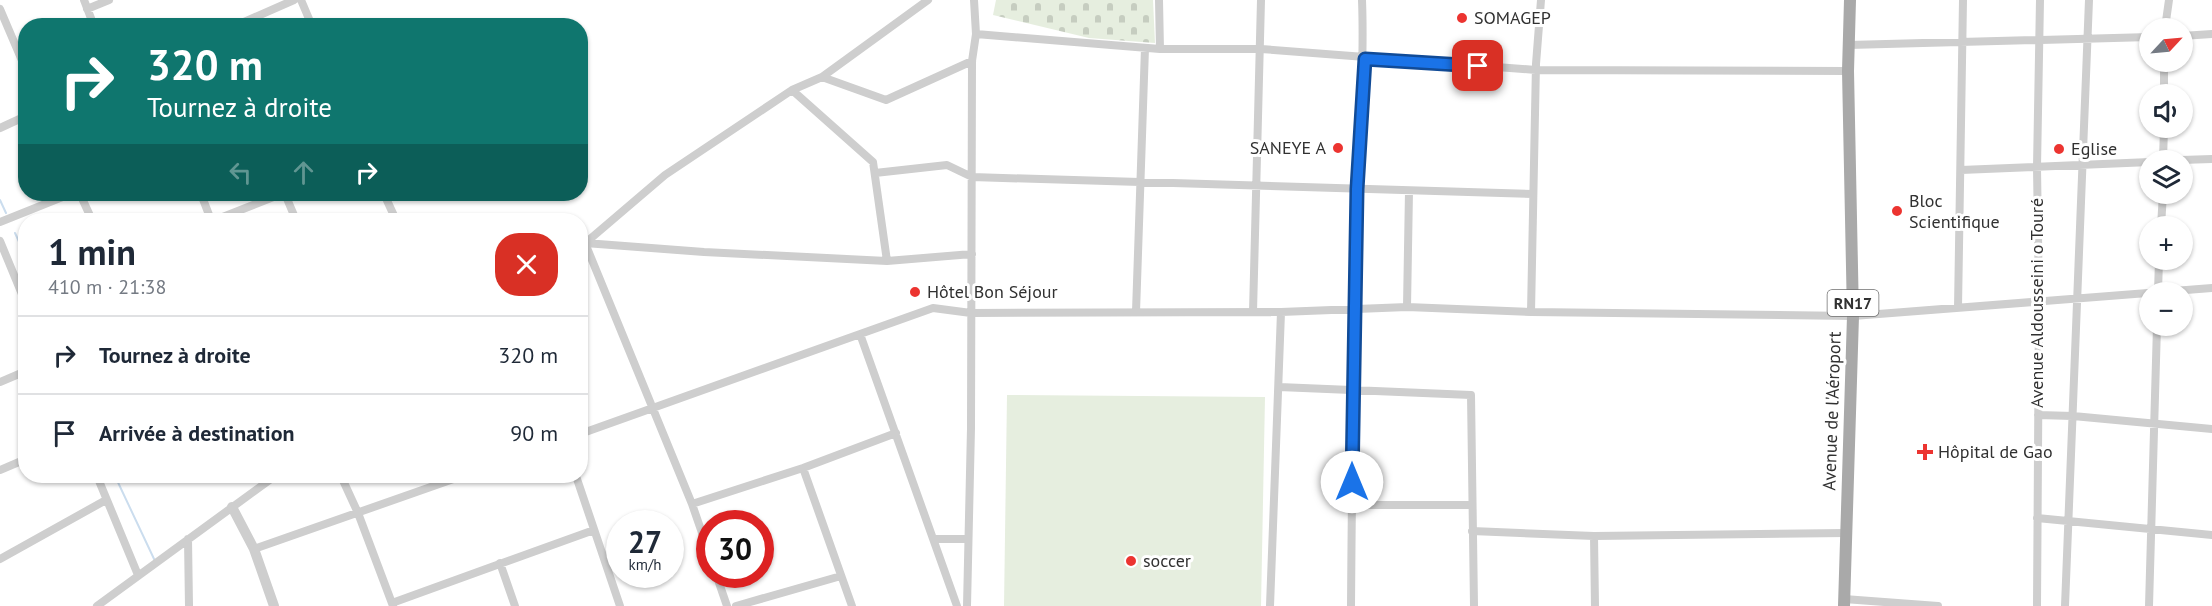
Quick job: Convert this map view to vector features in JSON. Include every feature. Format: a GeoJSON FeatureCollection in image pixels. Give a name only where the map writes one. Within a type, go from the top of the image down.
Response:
{"type":"FeatureCollection","features":[{"type":"Feature","properties":{"kind":"main road","name":"Avenue de l'Aéroport"},"geometry":{"type":"LineString","coordinates":[[1844,602],[1853,316],[1848,71],[1850,0]]}},
{"type":"Feature","properties":{"kind":"street"},"geometry":{"type":"LineString","coordinates":[[84,0],[91,18]]}},
{"type":"Feature","properties":{"kind":"street"},"geometry":{"type":"LineString","coordinates":[[87,9],[109,0]]}},
{"type":"Feature","properties":{"kind":"street"},"geometry":{"type":"LineString","coordinates":[[253,18],[294,0]]}},
{"type":"Feature","properties":{"kind":"street"},"geometry":{"type":"LineString","coordinates":[[301,0],[309,18]]}},
{"type":"Feature","properties":{"kind":"street"},"geometry":{"type":"LineString","coordinates":[[588,241],[665,175],[792,90],[822,77],[928,0]]}},
{"type":"Feature","properties":{"kind":"street"},"geometry":{"type":"LineString","coordinates":[[967,606],[972,61],[976,34],[974,0]]}},
{"type":"Feature","properties":{"kind":"street"},"geometry":{"type":"LineString","coordinates":[[1159,0],[1161,49]]}},
{"type":"Feature","properties":{"kind":"street"},"geometry":{"type":"LineString","coordinates":[[1253,312],[1261,0]]}},
{"type":"Feature","properties":{"kind":"street"},"geometry":{"type":"LineString","coordinates":[[1352,606],[1354,308],[1357,189],[1365,59],[1362,0]]}},
{"type":"Feature","properties":{"kind":"street"},"geometry":{"type":"LineString","coordinates":[[1531,312],[1536,70],[1541,0]]}},
{"type":"Feature","properties":{"kind":"street"},"geometry":{"type":"LineString","coordinates":[[1958,308],[1963,0]]}},
{"type":"Feature","properties":{"kind":"street","name":"Avenue Aldousseini o Touré"},"geometry":{"type":"LineString","coordinates":[[2037,606],[2040,302],[2037,167],[2040,0]]}},
{"type":"Feature","properties":{"kind":"street"},"geometry":{"type":"LineString","coordinates":[[2065,606],[2089,0]]}},
{"type":"Feature","properties":{"kind":"street"},"geometry":{"type":"LineString","coordinates":[[2166,18],[2169,0]]}},
{"type":"Feature","properties":{"kind":"street"},"geometry":{"type":"LineString","coordinates":[[0,9],[18,51]]}},
{"type":"Feature","properties":{"kind":"street"},"geometry":{"type":"LineString","coordinates":[[976,34],[1161,49],[1261,49],[1365,59],[1536,70],[1848,71]]}},
{"type":"Feature","properties":{"kind":"street"},"geometry":{"type":"LineString","coordinates":[[2193,35],[2212,34]]}},
{"type":"Feature","properties":{"kind":"street"},"geometry":{"type":"LineString","coordinates":[[1849,45],[2139,37]]}},
{"type":"Feature","properties":{"kind":"street"},"geometry":{"type":"LineString","coordinates":[[1136,312],[1145,48]]}},
{"type":"Feature","properties":{"kind":"street"},"geometry":{"type":"LineString","coordinates":[[822,77],[886,100],[972,61]]}},
{"type":"Feature","properties":{"kind":"street"},"geometry":{"type":"LineString","coordinates":[[792,90],[873,162],[887,261]]}},
{"type":"Feature","properties":{"kind":"street"},"geometry":{"type":"LineString","coordinates":[[0,128],[18,120]]}},
{"type":"Feature","properties":{"kind":"street"},"geometry":{"type":"LineString","coordinates":[[2193,160],[2212,159]]}},
{"type":"Feature","properties":{"kind":"street"},"geometry":{"type":"LineString","coordinates":[[1961,170],[2139,162]]}},
{"type":"Feature","properties":{"kind":"street"},"geometry":{"type":"LineString","coordinates":[[875,173],[947,165],[972,177],[1532,195]]}},
{"type":"Feature","properties":{"kind":"street"},"geometry":{"type":"LineString","coordinates":[[1407,307],[1409,191]]}},
{"type":"Feature","properties":{"kind":"street"},"geometry":{"type":"LineString","coordinates":[[22,213],[52,201]]}},
{"type":"Feature","properties":{"kind":"street"},"geometry":{"type":"LineString","coordinates":[[232,213],[264,201]]}},
{"type":"Feature","properties":{"kind":"street"},"geometry":{"type":"LineString","coordinates":[[0,222],[18,215]]}},
{"type":"Feature","properties":{"kind":"street"},"geometry":{"type":"LineString","coordinates":[[0,241],[18,285]]}},
{"type":"Feature","properties":{"kind":"street"},"geometry":{"type":"LineString","coordinates":[[588,245],[887,261],[972,254]]}},
{"type":"Feature","properties":{"kind":"street"},"geometry":{"type":"LineString","coordinates":[[588,257],[696,516]]}},
{"type":"Feature","properties":{"kind":"street"},"geometry":{"type":"LineString","coordinates":[[2193,289],[2212,288]]}},
{"type":"Feature","properties":{"kind":"street"},"geometry":{"type":"LineString","coordinates":[[588,431],[933,308],[971,313],[1281,312],[1407,307],[1531,312],[1853,316],[2139,294]]}},
{"type":"Feature","properties":{"kind":"street"},"geometry":{"type":"LineString","coordinates":[[1270,606],[1281,312]]}},
{"type":"Feature","properties":{"kind":"street"},"geometry":{"type":"LineString","coordinates":[[860,334],[957,606]]}},
{"type":"Feature","properties":{"kind":"street"},"geometry":{"type":"LineString","coordinates":[[2150,606],[2152,422],[2156,336]]}},
{"type":"Feature","properties":{"kind":"street"},"geometry":{"type":"LineString","coordinates":[[0,382],[18,374]]}},
{"type":"Feature","properties":{"kind":"street"},"geometry":{"type":"LineString","coordinates":[[1279,387],[1471,395],[1474,606]]}},
{"type":"Feature","properties":{"kind":"street"},"geometry":{"type":"LineString","coordinates":[[2038,415],[2152,422],[2212,429]]}},
{"type":"Feature","properties":{"kind":"street"},"geometry":{"type":"LineString","coordinates":[[692,504],[803,468],[896,432]]}},
{"type":"Feature","properties":{"kind":"street"},"geometry":{"type":"LineString","coordinates":[[0,470],[18,462]]}},
{"type":"Feature","properties":{"kind":"street"},"geometry":{"type":"LineString","coordinates":[[803,468],[852,606]]}},
{"type":"Feature","properties":{"kind":"street"},"geometry":{"type":"LineString","coordinates":[[100,483],[138,575]]}},
{"type":"Feature","properties":{"kind":"street"},"geometry":{"type":"LineString","coordinates":[[97,606],[263,483]]}},
{"type":"Feature","properties":{"kind":"street"},"geometry":{"type":"LineString","coordinates":[[344,483],[358,513],[392,604],[594,530]]}},
{"type":"Feature","properties":{"kind":"street"},"geometry":{"type":"LineString","coordinates":[[254,549],[442,483]]}},
{"type":"Feature","properties":{"kind":"street"},"geometry":{"type":"LineString","coordinates":[[578,483],[620,606]]}},
{"type":"Feature","properties":{"kind":"street"},"geometry":{"type":"LineString","coordinates":[[0,559],[106,500]]}},
{"type":"Feature","properties":{"kind":"street"},"geometry":{"type":"LineString","coordinates":[[1352,505],[1472,505]]}},
{"type":"Feature","properties":{"kind":"street"},"geometry":{"type":"LineString","coordinates":[[232,507],[254,549],[274,606]]}},
{"type":"Feature","properties":{"kind":"street"},"geometry":{"type":"LineString","coordinates":[[2037,518],[2069,523],[2212,535]]}},
{"type":"Feature","properties":{"kind":"street"},"geometry":{"type":"LineString","coordinates":[[1472,531],[1594,536],[1846,533]]}},
{"type":"Feature","properties":{"kind":"street"},"geometry":{"type":"LineString","coordinates":[[1594,536],[1595,606]]}},
{"type":"Feature","properties":{"kind":"street"},"geometry":{"type":"LineString","coordinates":[[188,539],[189,606]]}},
{"type":"Feature","properties":{"kind":"street"},"geometry":{"type":"LineString","coordinates":[[934,539],[966,539]]}},
{"type":"Feature","properties":{"kind":"street"},"geometry":{"type":"LineString","coordinates":[[500,563],[515,606]]}},
{"type":"Feature","properties":{"kind":"street"},"geometry":{"type":"LineString","coordinates":[[736,606],[841,576]]}},
{"type":"Feature","properties":{"kind":"street"},"geometry":{"type":"LineString","coordinates":[[721,588],[727,606]]}},
{"type":"Feature","properties":{"kind":"street"},"geometry":{"type":"LineString","coordinates":[[1844,602],[1938,606]]}},
{"type":"Feature","properties":{"kind":"green space"},"geometry":{"type":"Polygon","coordinates":[[[996,0],[1153,0],[1155,43],[1089,38],[993,15],[996,0]]]}},
{"type":"Feature","properties":{"kind":"green space"},"geometry":{"type":"Polygon","coordinates":[[[1007,395],[1265,397],[1261,606],[1004,606],[1007,395]]]}},
{"type":"Feature","properties":{"kind":"waterway"},"geometry":{"type":"LineString","coordinates":[[0,200],[6,213]]}},
{"type":"Feature","properties":{"kind":"waterway"},"geometry":{"type":"LineString","coordinates":[[15,233],[18,240]]}},
{"type":"Feature","properties":{"kind":"waterway"},"geometry":{"type":"LineString","coordinates":[[118,483],[155,561]]}},
{"type":"Feature","properties":{"kind":"place","name":"SOMAGEP"},"geometry":{"type":"Point","coordinates":[1462,18]}},
{"type":"Feature","properties":{"kind":"place","name":"SANEYE A"},"geometry":{"type":"Point","coordinates":[1338,148]}},
{"type":"Feature","properties":{"kind":"place","name":"Eglise"},"geometry":{"type":"Point","coordinates":[2059,149]}},
{"type":"Feature","properties":{"kind":"place","name":"Bloc Scientifique"},"geometry":{"type":"Point","coordinates":[1897,211]}},
{"type":"Feature","properties":{"kind":"place","name":"Hôtel Bon Séjour"},"geometry":{"type":"Point","coordinates":[915,292]}},
{"type":"Feature","properties":{"kind":"place","name":"Hôpital de Gao"},"geometry":{"type":"Point","coordinates":[1925,452]}},
{"type":"Feature","properties":{"kind":"place","name":"soccer"},"geometry":{"type":"Point","coordinates":[1131,561]}},
{"type":"Feature","properties":{"kind":"route"},"geometry":{"type":"LineString","coordinates":[[1352,482],[1357,189],[1365,59],[1478,66]]}}]}
